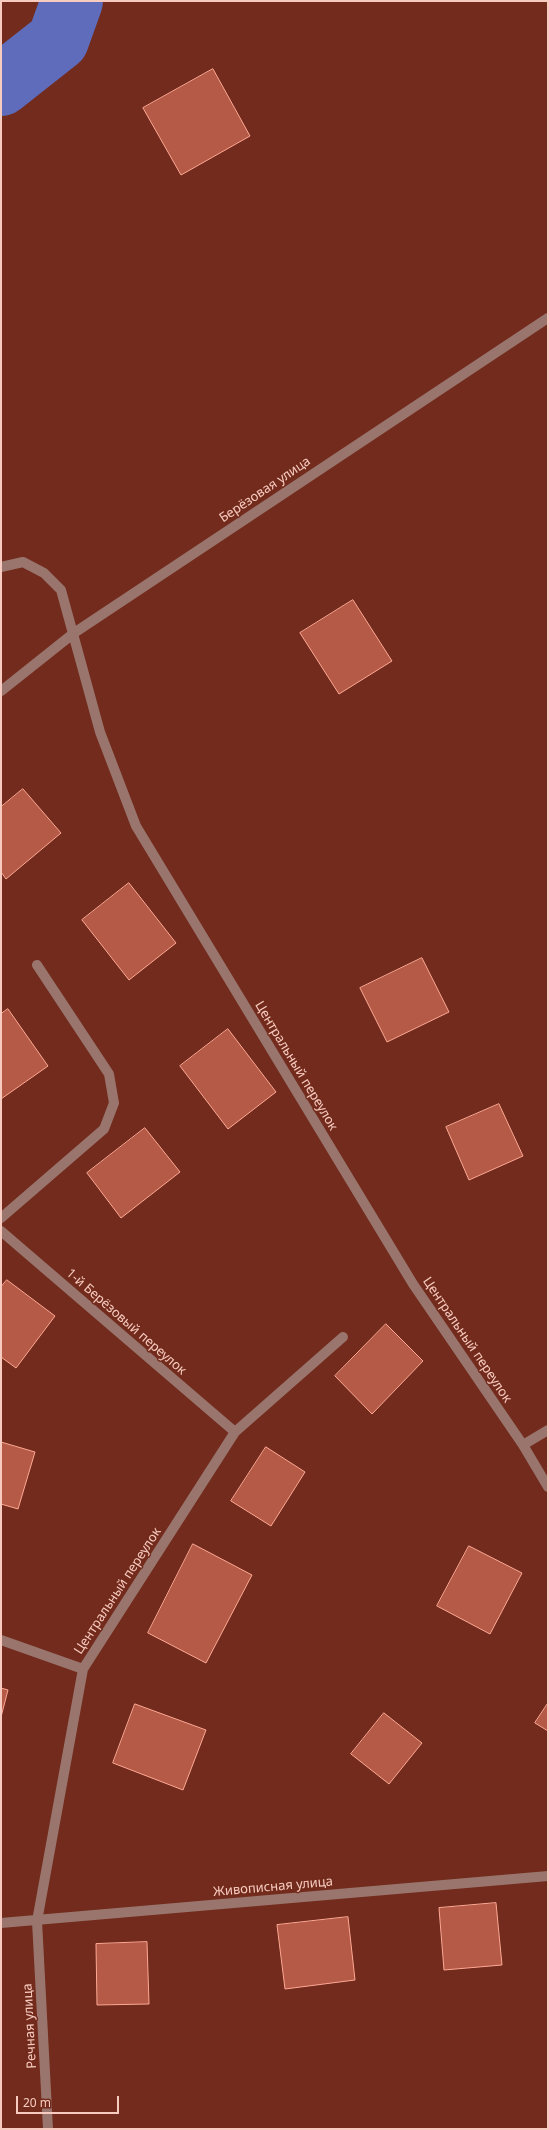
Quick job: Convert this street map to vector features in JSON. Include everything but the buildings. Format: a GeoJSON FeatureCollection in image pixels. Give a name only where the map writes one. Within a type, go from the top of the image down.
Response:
{"type":"FeatureCollection","features":[{"type":"Feature","properties":{"kind":"street","name":"Берёзовая улица"},"geometry":{"type":"LineString","coordinates":[[1,690],[74,633],[548,318]]}},
{"type":"Feature","properties":{"kind":"street","name":"Центральный переулок"},"geometry":{"type":"LineString","coordinates":[[1,567],[23,562],[44,573],[61,590],[100,732],[136,826],[413,1284],[522,1445],[548,1487]]}},
{"type":"Feature","properties":{"kind":"street"},"geometry":{"type":"LineString","coordinates":[[1,1218],[104,1128],[114,1104],[109,1074],[37,966]]}},
{"type":"Feature","properties":{"kind":"street","name":"1-й Берёзовый переулок"},"geometry":{"type":"LineString","coordinates":[[1,1231],[235,1432]]}},
{"type":"Feature","properties":{"kind":"street","name":"Центральный переулок"},"geometry":{"type":"LineString","coordinates":[[37,1921],[83,1669],[235,1432],[343,1337]]}},
{"type":"Feature","properties":{"kind":"street"},"geometry":{"type":"LineString","coordinates":[[522,1445],[548,1430]]}},
{"type":"Feature","properties":{"kind":"street"},"geometry":{"type":"LineString","coordinates":[[1,1640],[83,1669]]}},
{"type":"Feature","properties":{"kind":"street","name":"Живописная улица"},"geometry":{"type":"LineString","coordinates":[[1,1923],[548,1876]]}},
{"type":"Feature","properties":{"kind":"street","name":"Речная улица"},"geometry":{"type":"LineString","coordinates":[[37,1921],[48,2129]]}},
{"type":"Feature","properties":{"kind":"waterway"},"geometry":{"type":"LineString","coordinates":[[1,85],[58,40],[72,1]]}}]}
